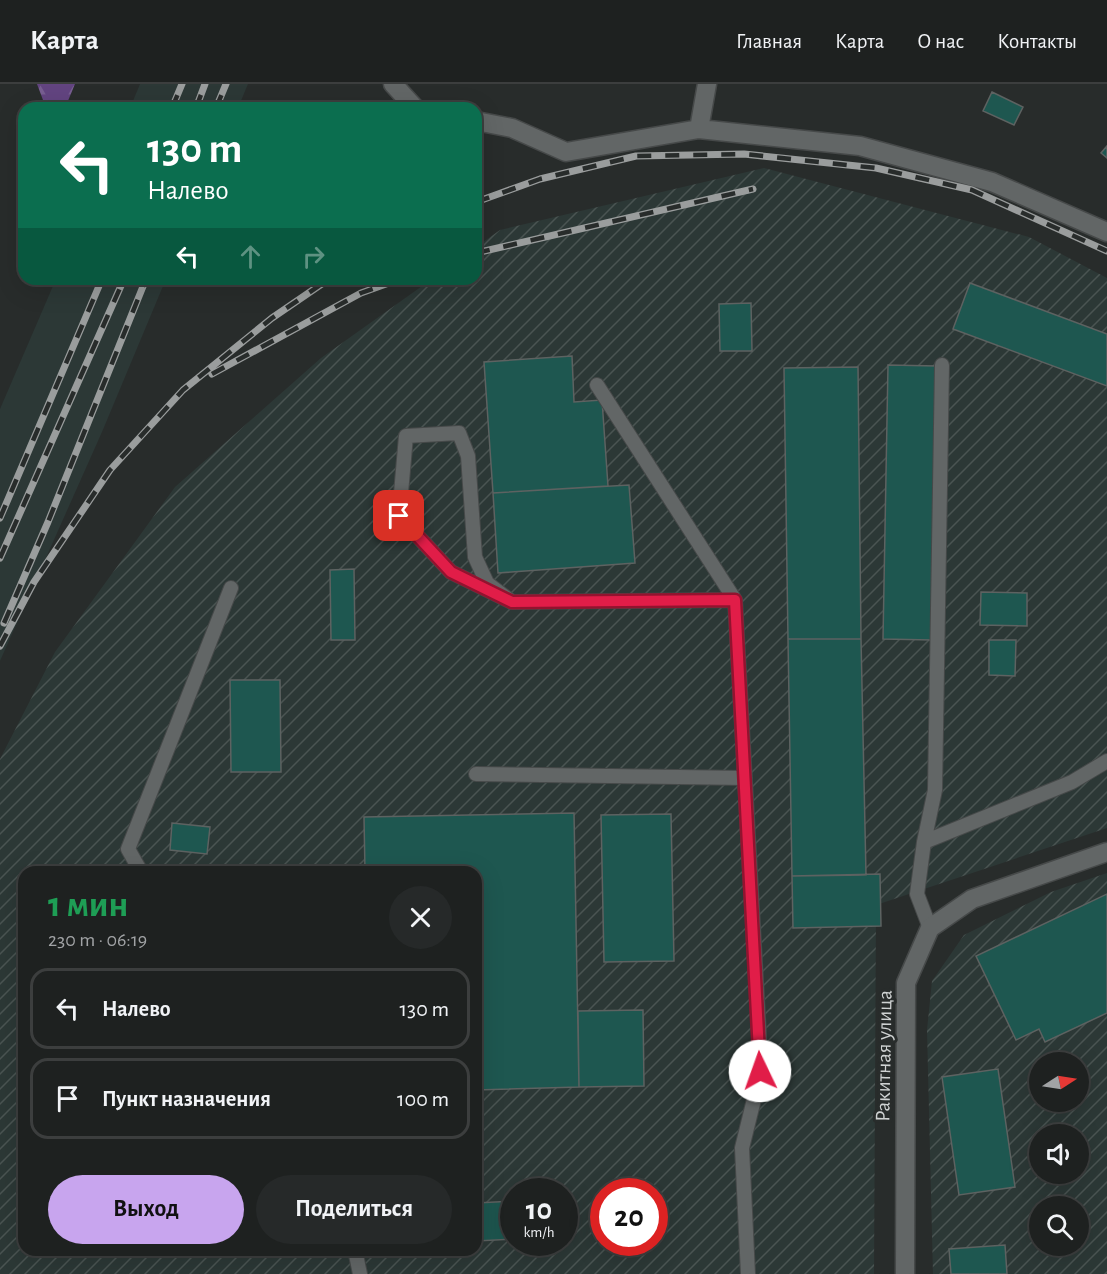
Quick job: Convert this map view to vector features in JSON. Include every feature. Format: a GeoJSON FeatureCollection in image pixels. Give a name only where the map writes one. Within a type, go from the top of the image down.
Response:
{"type":"FeatureCollection","features":[{"type":"Feature","properties":{"kind":"street"},"geometry":{"type":"LineString","coordinates":[[393,84],[410,102]]}},
{"type":"Feature","properties":{"kind":"street"},"geometry":{"type":"LineString","coordinates":[[699,129],[707,84]]}},
{"type":"Feature","properties":{"kind":"street"},"geometry":{"type":"LineString","coordinates":[[482,122],[512,128],[566,152],[699,129],[860,146],[992,182],[1106,229]]}},
{"type":"Feature","properties":{"kind":"street"},"geometry":{"type":"LineString","coordinates":[[930,928],[972,899],[1107,852]]}},
{"type":"Feature","properties":{"kind":"street","name":"Ракитная улица"},"geometry":{"type":"LineString","coordinates":[[905,1274],[906,983],[930,928]]}},
{"type":"Feature","properties":{"kind":"lane"},"geometry":{"type":"LineString","coordinates":[[930,928],[917,894],[924,842],[935,790],[942,365]]}},
{"type":"Feature","properties":{"kind":"lane"},"geometry":{"type":"LineString","coordinates":[[597,385],[735,600],[760,1071],[742,1148],[748,1274]]}},
{"type":"Feature","properties":{"kind":"lane"},"geometry":{"type":"LineString","coordinates":[[512,602],[487,583],[475,557],[468,456],[459,433],[406,436],[399,516],[451,572],[512,602],[735,600]]}},
{"type":"Feature","properties":{"kind":"lane"},"geometry":{"type":"LineString","coordinates":[[138,866],[128,849],[231,588]]}},
{"type":"Feature","properties":{"kind":"lane"},"geometry":{"type":"LineString","coordinates":[[924,842],[1072,782],[1107,761]]}},
{"type":"Feature","properties":{"kind":"lane"},"geometry":{"type":"LineString","coordinates":[[476,774],[745,778]]}},
{"type":"Feature","properties":{"kind":"lane"},"geometry":{"type":"LineString","coordinates":[[356,1256],[360,1274]]}},
{"type":"Feature","properties":{"kind":"shaded area"},"geometry":{"type":"Polygon","coordinates":[[[140,84],[248,84],[240,102],[132,102],[140,84]]]}},
{"type":"Feature","properties":{"kind":"shaded area"},"geometry":{"type":"Polygon","coordinates":[[[764,168],[1029,237],[1107,278],[1107,828],[876,905],[874,1274],[0,1274],[0,759],[55,652],[175,487],[321,358],[424,285],[482,285],[482,243],[500,230],[764,168]]]}},
{"type":"Feature","properties":{"kind":"shaded area"},"geometry":{"type":"Polygon","coordinates":[[[53,285],[163,285],[102,432],[0,661],[0,409],[53,285]]]}},
{"type":"Feature","properties":{"kind":"shaded area"},"geometry":{"type":"Polygon","coordinates":[[[1107,873],[1107,1274],[933,1274],[927,1030],[932,981],[964,935],[1051,892],[1107,873]]]}},
{"type":"Feature","properties":{"kind":"green space"},"geometry":{"type":"Polygon","coordinates":[[[37,84],[75,84],[68,102],[44,102],[37,84]]]}},
{"type":"Feature","properties":{"kind":"building"},"geometry":{"type":"Polygon","coordinates":[[[992,92],[1023,107],[1014,125],[983,111],[992,92]]]}},
{"type":"Feature","properties":{"kind":"building"},"geometry":{"type":"Polygon","coordinates":[[[1107,146],[1107,158],[1101,153],[1107,146]]]}},
{"type":"Feature","properties":{"kind":"building"},"geometry":{"type":"Polygon","coordinates":[[[970,283],[1107,334],[1107,386],[953,329],[970,283]]]}},
{"type":"Feature","properties":{"kind":"building"},"geometry":{"type":"Polygon","coordinates":[[[751,303],[752,351],[720,351],[719,304],[751,303]]]}},
{"type":"Feature","properties":{"kind":"building"},"geometry":{"type":"Polygon","coordinates":[[[572,356],[574,402],[602,400],[608,486],[493,493],[484,362],[572,356]]]}},
{"type":"Feature","properties":{"kind":"building"},"geometry":{"type":"Polygon","coordinates":[[[888,365],[937,366],[932,640],[883,639],[888,365]]]}},
{"type":"Feature","properties":{"kind":"building"},"geometry":{"type":"Polygon","coordinates":[[[858,367],[861,639],[788,639],[784,368],[858,367]]]}},
{"type":"Feature","properties":{"kind":"building"},"geometry":{"type":"Polygon","coordinates":[[[629,485],[635,563],[498,573],[493,493],[629,485]]]}},
{"type":"Feature","properties":{"kind":"building"},"geometry":{"type":"Polygon","coordinates":[[[354,569],[355,640],[331,640],[330,570],[354,569]]]}},
{"type":"Feature","properties":{"kind":"building"},"geometry":{"type":"Polygon","coordinates":[[[981,592],[1027,593],[1027,626],[980,625],[981,592]]]}},
{"type":"Feature","properties":{"kind":"building"},"geometry":{"type":"Polygon","coordinates":[[[788,639],[861,639],[866,875],[792,876],[788,639]]]}},
{"type":"Feature","properties":{"kind":"building"},"geometry":{"type":"Polygon","coordinates":[[[989,640],[1016,640],[1015,676],[989,675],[989,640]]]}},
{"type":"Feature","properties":{"kind":"building"},"geometry":{"type":"Polygon","coordinates":[[[230,680],[280,680],[281,772],[231,772],[230,680]]]}},
{"type":"Feature","properties":{"kind":"building"},"geometry":{"type":"Polygon","coordinates":[[[574,813],[579,1087],[482,1090],[482,866],[365,866],[364,817],[574,813]]]}},
{"type":"Feature","properties":{"kind":"building"},"geometry":{"type":"Polygon","coordinates":[[[671,814],[674,961],[604,962],[601,815],[671,814]]]}},
{"type":"Feature","properties":{"kind":"building"},"geometry":{"type":"Polygon","coordinates":[[[172,823],[210,827],[207,854],[170,850],[172,823]]]}},
{"type":"Feature","properties":{"kind":"building"},"geometry":{"type":"Polygon","coordinates":[[[880,874],[881,926],[793,928],[792,876],[880,874]]]}},
{"type":"Feature","properties":{"kind":"building"},"geometry":{"type":"Polygon","coordinates":[[[1107,894],[1107,1013],[1045,1042],[1039,1029],[1016,1040],[976,956],[1107,894]]]}},
{"type":"Feature","properties":{"kind":"building"},"geometry":{"type":"Polygon","coordinates":[[[643,1010],[644,1086],[579,1087],[578,1011],[643,1010]]]}},
{"type":"Feature","properties":{"kind":"building"},"geometry":{"type":"Polygon","coordinates":[[[998,1069],[1015,1187],[959,1195],[942,1077],[998,1069]]]}},
{"type":"Feature","properties":{"kind":"building"},"geometry":{"type":"Polygon","coordinates":[[[500,1202],[500,1240],[482,1241],[482,1203],[500,1202]]]}},
{"type":"Feature","properties":{"kind":"building"},"geometry":{"type":"Polygon","coordinates":[[[1005,1245],[1007,1274],[951,1274],[949,1249],[1005,1245]]]}},
{"type":"Feature","properties":{"kind":"railway"},"geometry":{"type":"LineString","coordinates":[[174,102],[182,84]]}},
{"type":"Feature","properties":{"kind":"railway"},"geometry":{"type":"LineString","coordinates":[[198,102],[205,84]]}},
{"type":"Feature","properties":{"kind":"railway"},"geometry":{"type":"LineString","coordinates":[[218,102],[226,84]]}},
{"type":"Feature","properties":{"kind":"railway"},"geometry":{"type":"LineString","coordinates":[[482,200],[540,179],[636,156],[744,154],[876,168],[972,190],[1107,251]]}},
{"type":"Feature","properties":{"kind":"railway"},"geometry":{"type":"LineString","coordinates":[[482,252],[753,189]]}},
{"type":"Feature","properties":{"kind":"railway"},"geometry":{"type":"LineString","coordinates":[[0,518],[99,285]]}},
{"type":"Feature","properties":{"kind":"railway"},"geometry":{"type":"LineString","coordinates":[[0,558],[121,285]]}},
{"type":"Feature","properties":{"kind":"railway"},"geometry":{"type":"LineString","coordinates":[[4,623],[48,522],[144,285]]}},
{"type":"Feature","properties":{"kind":"railway"},"geometry":{"type":"LineString","coordinates":[[0,646],[34,582],[110,470],[183,390],[272,318],[320,285]]}},
{"type":"Feature","properties":{"kind":"railway"},"geometry":{"type":"LineString","coordinates":[[212,374],[361,293],[383,285]]}},
{"type":"Feature","properties":{"kind":"route"},"geometry":{"type":"LineString","coordinates":[[399,516],[451,572],[512,602],[735,600],[760,1071]]}}]}
